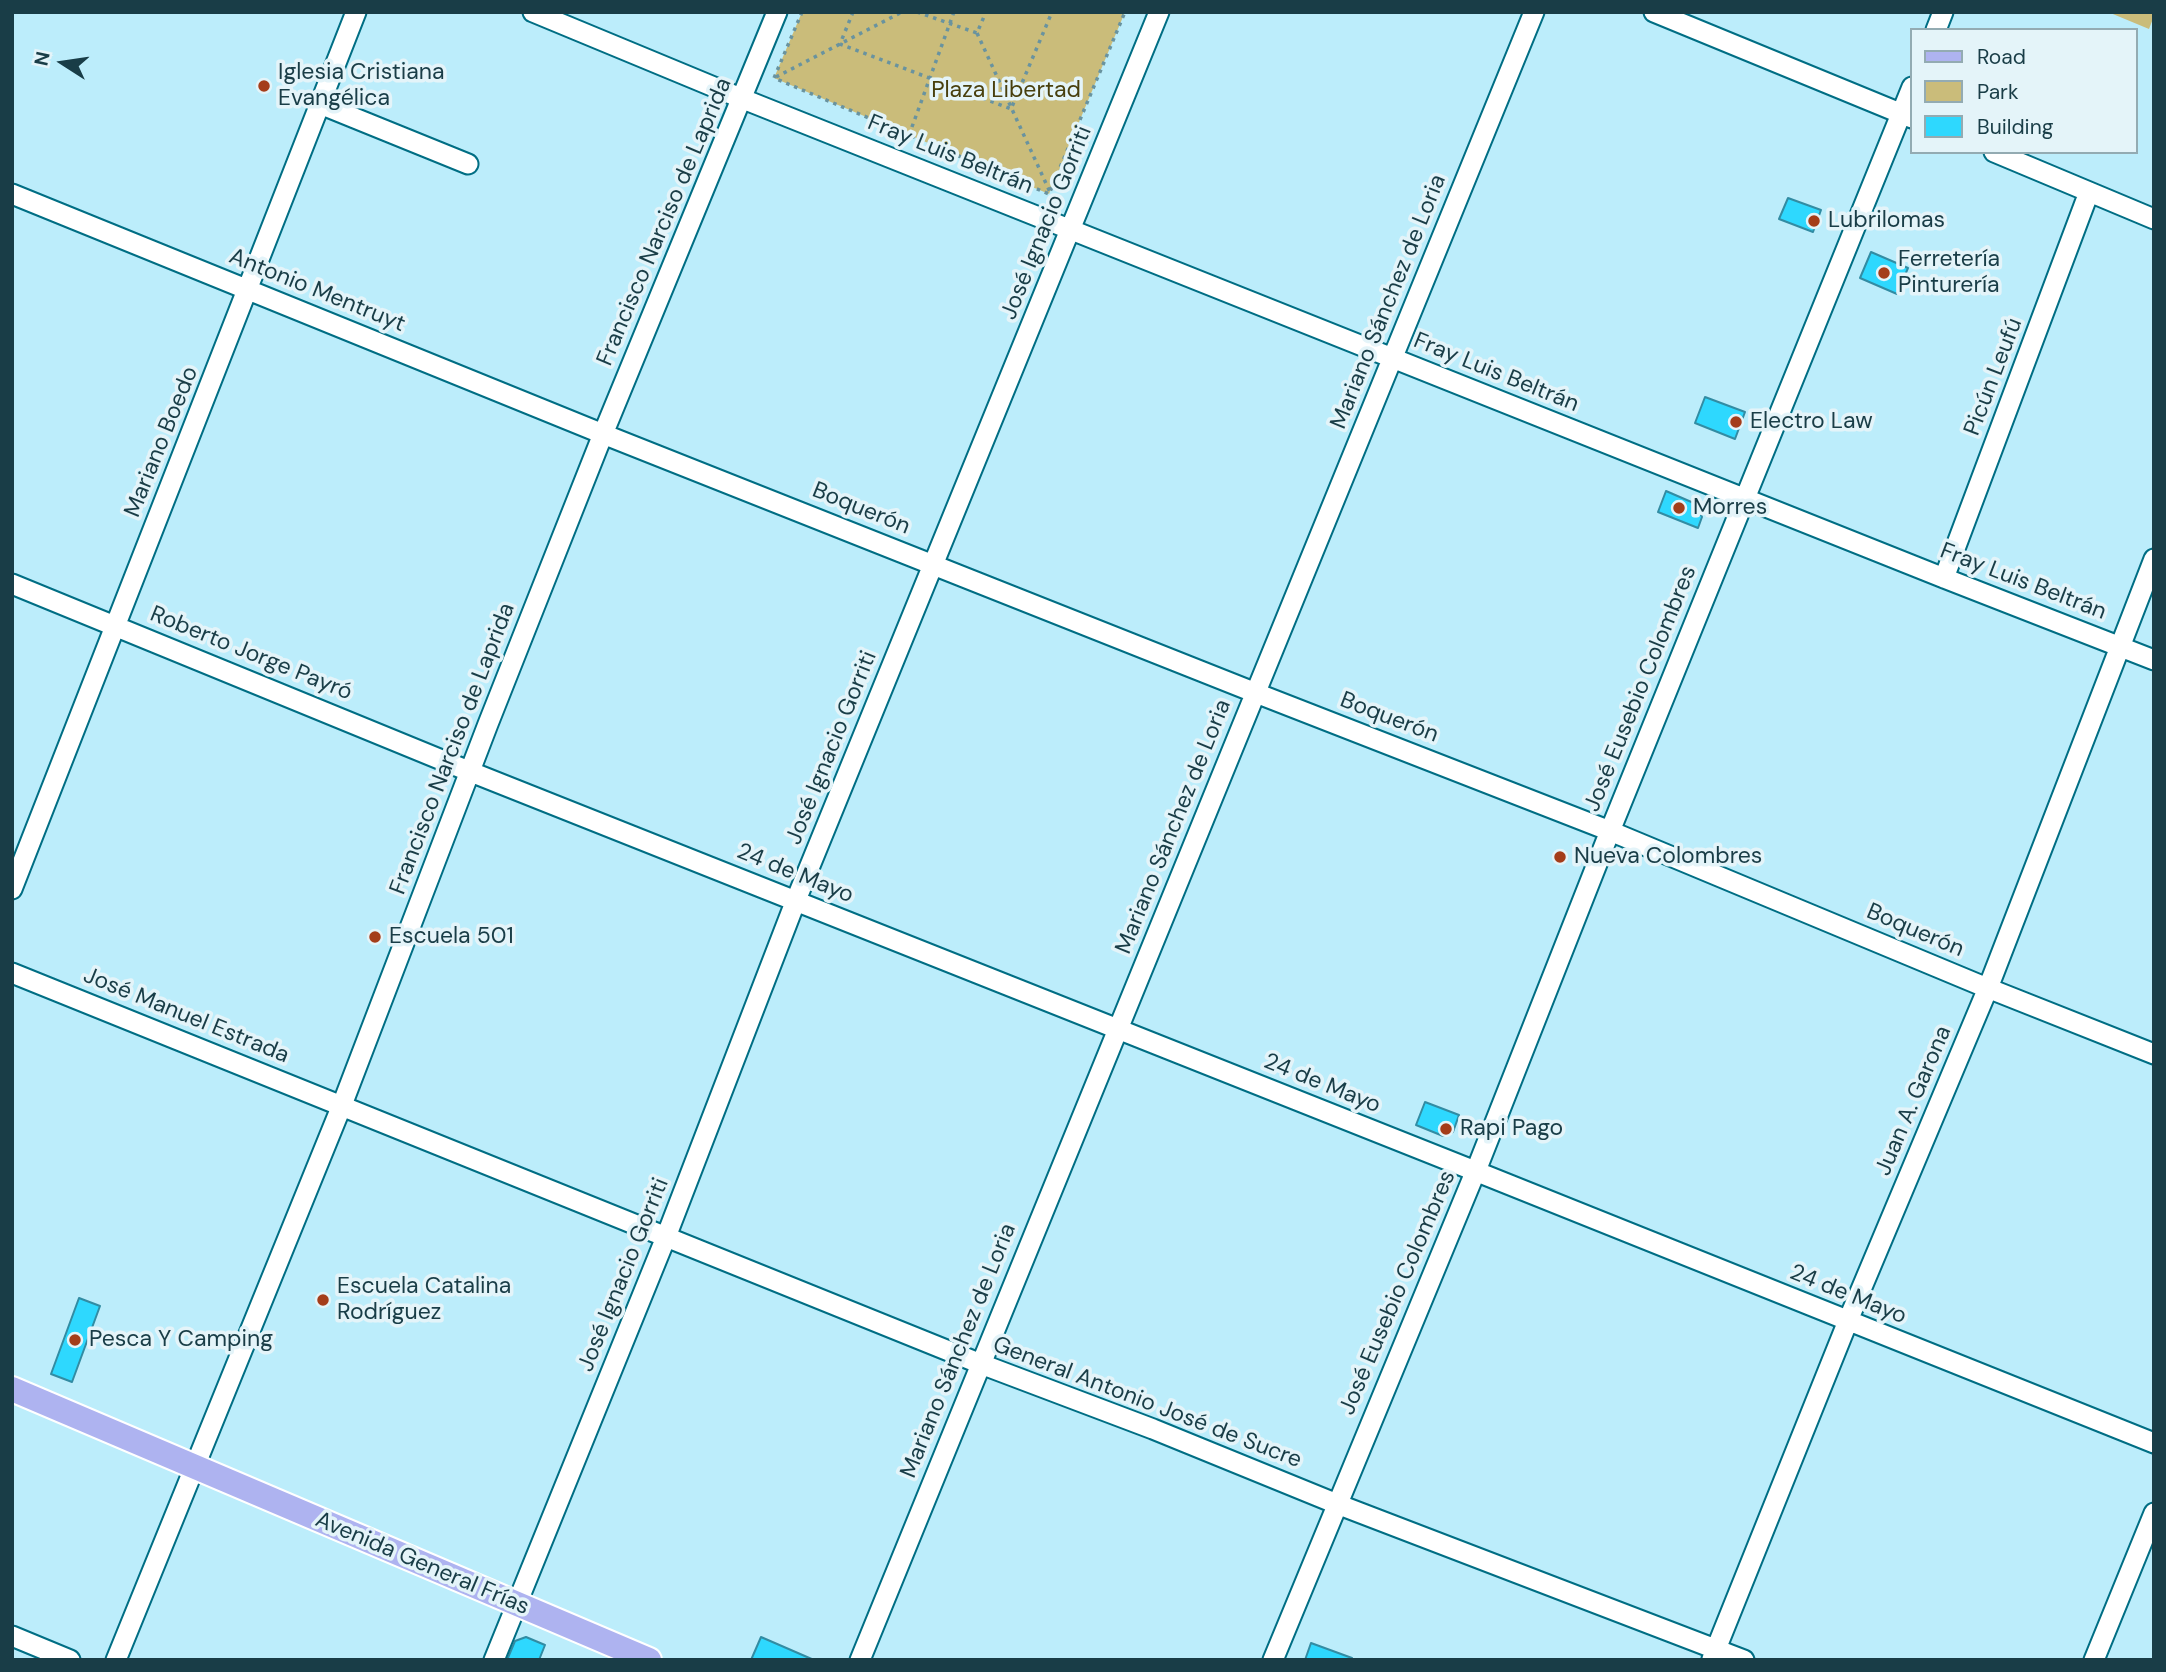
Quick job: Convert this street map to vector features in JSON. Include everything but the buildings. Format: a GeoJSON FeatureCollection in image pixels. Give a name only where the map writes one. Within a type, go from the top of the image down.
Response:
{"type":"FeatureCollection","features":[{"type":"Feature","properties":{"kind":"main road","name":"Avenida General Frías"},"geometry":{"type":"LineString","coordinates":[[12,1389],[649,1660]]}},
{"type":"Feature","properties":{"kind":"street","name":"Mariano Boedo"},"geometry":{"type":"LineString","coordinates":[[12,889],[356,12]]}},
{"type":"Feature","properties":{"kind":"street","name":"Fray Luis Beltrán"},"geometry":{"type":"LineString","coordinates":[[533,12],[743,99],[2154,660]]}},
{"type":"Feature","properties":{"kind":"street","name":"Francisco Narciso de Laprida"},"geometry":{"type":"LineString","coordinates":[[116,1660],[342,1105],[603,434],[777,12]]}},
{"type":"Feature","properties":{"kind":"street","name":"José Ignacio Gorriti"},"geometry":{"type":"LineString","coordinates":[[494,1660],[666,1237],[796,900],[1159,12]]}},
{"type":"Feature","properties":{"kind":"street","name":"Mariano Sánchez de Loria"},"geometry":{"type":"LineString","coordinates":[[860,1660],[1534,12]]}},
{"type":"Feature","properties":{"kind":"street"},"geometry":{"type":"LineString","coordinates":[[1654,12],[1907,116]]}},
{"type":"Feature","properties":{"kind":"street","name":"José Eusebio Colombres"},"geometry":{"type":"LineString","coordinates":[[1273,1660],[1475,1171],[1745,497],[1907,116],[1910,99]]}},
{"type":"Feature","properties":{"kind":"street"},"geometry":{"type":"LineString","coordinates":[[320,104],[468,164]]}},
{"type":"Feature","properties":{"kind":"street"},"geometry":{"type":"LineString","coordinates":[[1999,154],[2154,219]]}},
{"type":"Feature","properties":{"kind":"street","name":"Picún Leufú"},"geometry":{"type":"LineString","coordinates":[[1944,578],[2090,192]]}},
{"type":"Feature","properties":{"kind":"street","name":"Antonio Mentruyt"},"geometry":{"type":"LineString","coordinates":[[12,194],[603,434]]}},
{"type":"Feature","properties":{"kind":"street","name":"Boquerón"},"geometry":{"type":"LineString","coordinates":[[603,434],[1611,831],[2154,1054]]}},
{"type":"Feature","properties":{"kind":"street","name":"Juan A. Garona"},"geometry":{"type":"LineString","coordinates":[[1714,1654],[1848,1321],[1988,988],[2154,559]]}},
{"type":"Feature","properties":{"kind":"street","name":"Roberto Jorge Payró"},"geometry":{"type":"LineString","coordinates":[[12,584],[471,772]]}},
{"type":"Feature","properties":{"kind":"street","name":"24 de Mayo"},"geometry":{"type":"LineString","coordinates":[[471,772],[2154,1443]]}},
{"type":"Feature","properties":{"kind":"street","name":"José Manuel Estrada"},"geometry":{"type":"LineString","coordinates":[[12,973],[342,1105]]}},
{"type":"Feature","properties":{"kind":"street","name":"General Antonio José de Sucre"},"geometry":{"type":"LineString","coordinates":[[342,1105],[981,1364],[1153,1429],[1714,1654],[1744,1660]]}},
{"type":"Feature","properties":{"kind":"street"},"geometry":{"type":"LineString","coordinates":[[2094,1660],[2154,1513]]}},
{"type":"Feature","properties":{"kind":"street"},"geometry":{"type":"LineString","coordinates":[[12,1636],[70,1660]]}},
{"type":"Feature","properties":{"kind":"path"},"geometry":{"type":"LineString","coordinates":[[774,78],[802,12]]}},
{"type":"Feature","properties":{"kind":"path"},"geometry":{"type":"LineString","coordinates":[[840,44],[853,12]]}},
{"type":"Feature","properties":{"kind":"path"},"geometry":{"type":"LineString","coordinates":[[774,78],[902,12]]}},
{"type":"Feature","properties":{"kind":"path"},"geometry":{"type":"LineString","coordinates":[[917,12],[977,33],[1049,194]]}},
{"type":"Feature","properties":{"kind":"path"},"geometry":{"type":"LineString","coordinates":[[909,135],[954,12]]}},
{"type":"Feature","properties":{"kind":"path"},"geometry":{"type":"LineString","coordinates":[[977,33],[986,12]]}},
{"type":"Feature","properties":{"kind":"path"},"geometry":{"type":"LineString","coordinates":[[1011,109],[1052,12]]}},
{"type":"Feature","properties":{"kind":"path"},"geometry":{"type":"LineString","coordinates":[[1049,194],[1125,12]]}},
{"type":"Feature","properties":{"kind":"path"},"geometry":{"type":"LineString","coordinates":[[840,44],[1011,109]]}},
{"type":"Feature","properties":{"kind":"path"},"geometry":{"type":"LineString","coordinates":[[774,78],[1049,194]]}},
{"type":"Feature","properties":{"kind":"green space","name":"Plaza Libertad"},"geometry":{"type":"Polygon","coordinates":[[[802,12],[1125,12],[1049,194],[774,78],[802,12]]]}},
{"type":"Feature","properties":{"kind":"green space"},"geometry":{"type":"Polygon","coordinates":[[[2108,12],[2154,12],[2154,16],[2149,29],[2108,12]]]}},
{"type":"Feature","properties":{"kind":"place","name":"Iglesia Cristiana Evangélica"},"geometry":{"type":"Point","coordinates":[264,86]}},
{"type":"Feature","properties":{"kind":"place","name":"Lubrilomas"},"geometry":{"type":"Point","coordinates":[1814,221]}},
{"type":"Feature","properties":{"kind":"place","name":"Ferretería Pinturería"},"geometry":{"type":"Point","coordinates":[1884,273]}},
{"type":"Feature","properties":{"kind":"place","name":"Electro Law"},"geometry":{"type":"Point","coordinates":[1736,422]}},
{"type":"Feature","properties":{"kind":"place","name":"Morres"},"geometry":{"type":"Point","coordinates":[1679,508]}},
{"type":"Feature","properties":{"kind":"place","name":"Nueva Colombres"},"geometry":{"type":"Point","coordinates":[1560,857]}},
{"type":"Feature","properties":{"kind":"place","name":"Escuela 501"},"geometry":{"type":"Point","coordinates":[375,937]}},
{"type":"Feature","properties":{"kind":"place","name":"Rapi Pago"},"geometry":{"type":"Point","coordinates":[1446,1129]}},
{"type":"Feature","properties":{"kind":"place","name":"Escuela Catalina Rodríguez"},"geometry":{"type":"Point","coordinates":[323,1300]}},
{"type":"Feature","properties":{"kind":"place","name":"Pesca Y Camping"},"geometry":{"type":"Point","coordinates":[75,1340]}}]}
